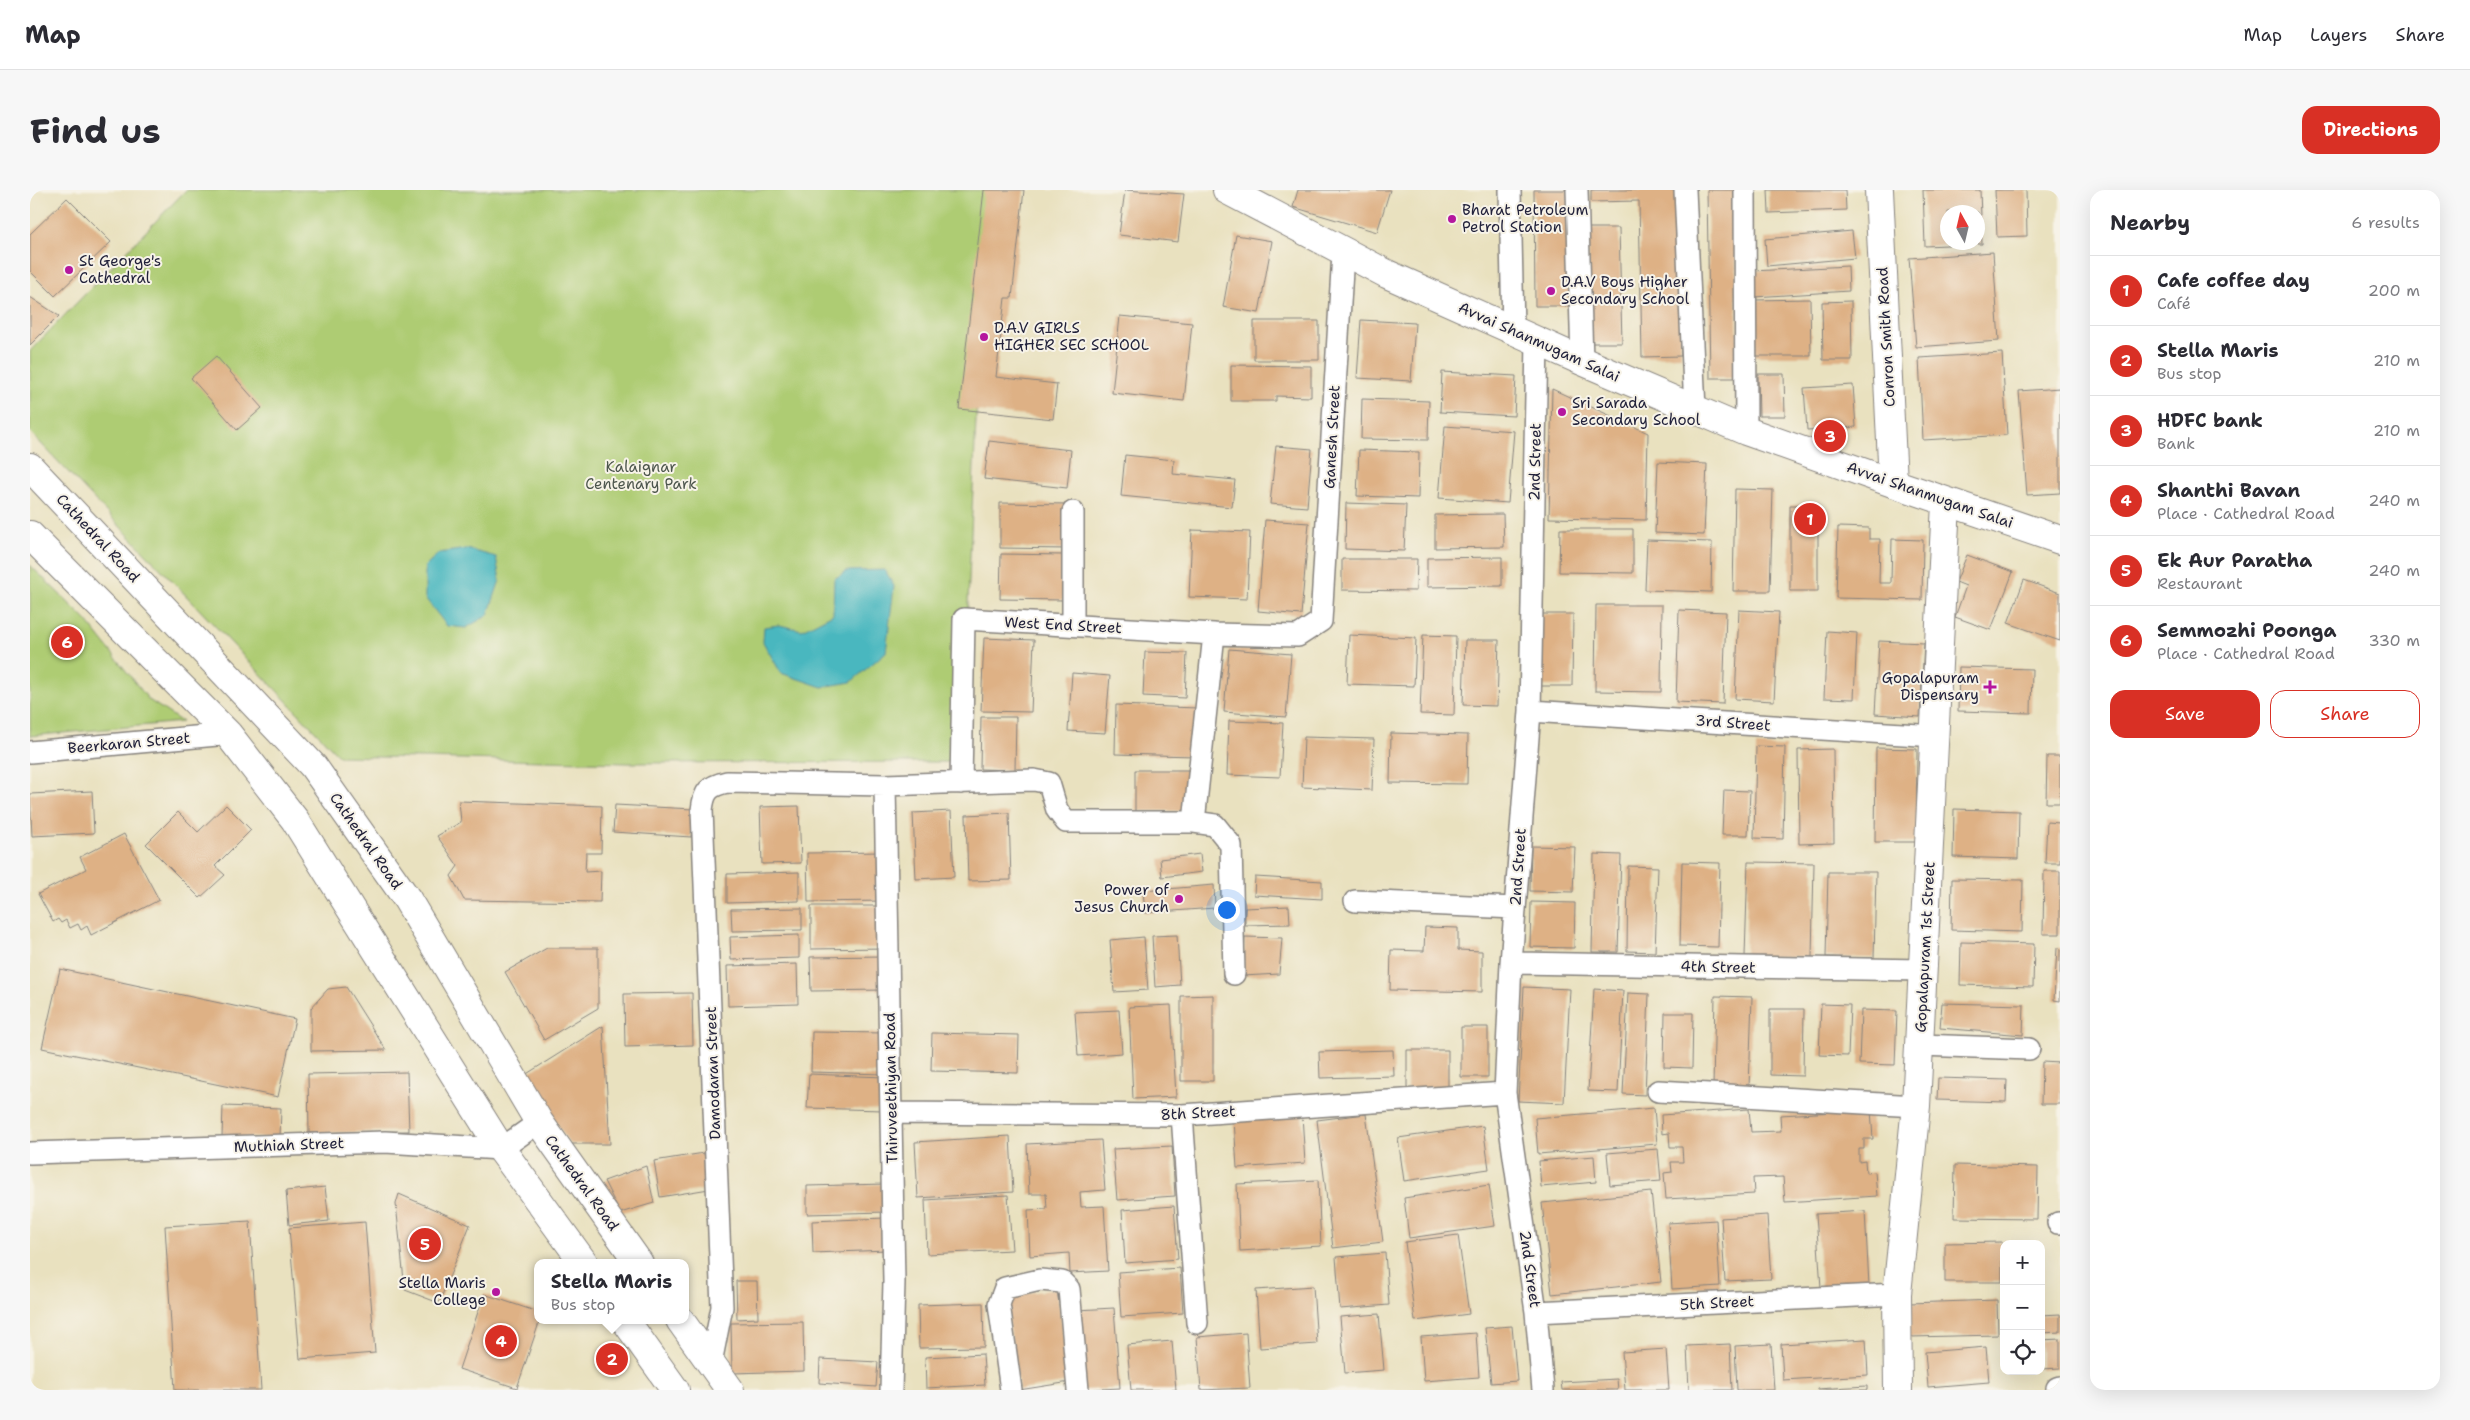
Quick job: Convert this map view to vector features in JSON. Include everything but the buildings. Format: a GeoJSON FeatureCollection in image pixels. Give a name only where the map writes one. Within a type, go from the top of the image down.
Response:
{"type":"FeatureCollection","features":[{"type":"Feature","properties":{"kind":"main road","name":"Conron Smith Road"},"geometry":{"type":"LineString","coordinates":[[1879,190],[1893,483]]}},
{"type":"Feature","properties":{"kind":"main road","name":"Avvai Shanmugam Salai"},"geometry":{"type":"LineString","coordinates":[[1237,193],[1344,253],[1695,410],[1746,431],[1946,503],[2060,540]]}},
{"type":"Feature","properties":{"kind":"main road","name":"Cathedral Road"},"geometry":{"type":"LineString","coordinates":[[30,467],[313,766],[407,899],[538,1122],[636,1259]]}},
{"type":"Feature","properties":{"kind":"main road","name":"Gopalapuram 1st Street"},"geometry":{"type":"LineString","coordinates":[[1898,1390],[1897,1294],[1916,1106],[1920,1044],[1946,503]]}},
{"type":"Feature","properties":{"kind":"main road"},"geometry":{"type":"LineString","coordinates":[[30,535],[228,734],[301,828],[501,1148],[581,1259]]}},
{"type":"Feature","properties":{"kind":"main road"},"geometry":{"type":"LineString","coordinates":[[628,1324],[676,1390]]}},
{"type":"Feature","properties":{"kind":"main road"},"geometry":{"type":"LineString","coordinates":[[683,1324],[730,1390]]}},
{"type":"Feature","properties":{"kind":"street","name":"2nd Street"},"geometry":{"type":"LineString","coordinates":[[1510,190],[1525,335],[1530,711],[1511,963],[1505,1093],[1536,1312],[1542,1390]]}},
{"type":"Feature","properties":{"kind":"street"},"geometry":{"type":"LineString","coordinates":[[1577,190],[1582,361]]}},
{"type":"Feature","properties":{"kind":"street"},"geometry":{"type":"LineString","coordinates":[[1685,190],[1695,410]]}},
{"type":"Feature","properties":{"kind":"street"},"geometry":{"type":"LineString","coordinates":[[1745,190],[1746,431]]}},
{"type":"Feature","properties":{"kind":"street","name":"Ganesh Street"},"geometry":{"type":"LineString","coordinates":[[1321,621],[1344,253]]}},
{"type":"Feature","properties":{"kind":"street"},"geometry":{"type":"LineString","coordinates":[[1072,624],[1073,512]]}},
{"type":"Feature","properties":{"kind":"street","name":"West End Street"},"geometry":{"type":"LineString","coordinates":[[960,783],[964,619],[1214,634],[1298,636],[1321,621]]}},
{"type":"Feature","properties":{"kind":"street"},"geometry":{"type":"LineString","coordinates":[[1194,822],[1214,634]]}},
{"type":"Feature","properties":{"kind":"street","name":"3rd Street"},"geometry":{"type":"LineString","coordinates":[[1530,711],[1936,736]]}},
{"type":"Feature","properties":{"kind":"street","name":"Beerkaran Street"},"geometry":{"type":"LineString","coordinates":[[30,752],[228,734]]}},
{"type":"Feature","properties":{"kind":"street"},"geometry":{"type":"LineString","coordinates":[[885,785],[1034,780],[1049,783],[1057,810],[1066,822],[1194,822],[1215,825],[1231,845],[1234,974]]}},
{"type":"Feature","properties":{"kind":"street","name":"Damodaran Street"},"geometry":{"type":"LineString","coordinates":[[711,1363],[722,1307],[702,810],[703,795],[712,786],[727,782],[885,785]]}},
{"type":"Feature","properties":{"kind":"street","name":"Thiruveethiyan Road"},"geometry":{"type":"LineString","coordinates":[[885,785],[894,1282],[891,1390]]}},
{"type":"Feature","properties":{"kind":"street"},"geometry":{"type":"LineString","coordinates":[[1355,901],[1515,908]]}},
{"type":"Feature","properties":{"kind":"street","name":"4th Street"},"geometry":{"type":"LineString","coordinates":[[1511,963],[1924,970]]}},
{"type":"Feature","properties":{"kind":"street"},"geometry":{"type":"LineString","coordinates":[[1920,1044],[2029,1049]]}},
{"type":"Feature","properties":{"kind":"street"},"geometry":{"type":"LineString","coordinates":[[1658,1091],[1916,1106]]}},
{"type":"Feature","properties":{"kind":"street","name":"8th Street"},"geometry":{"type":"LineString","coordinates":[[891,1113],[1182,1115],[1505,1093]]}},
{"type":"Feature","properties":{"kind":"street"},"geometry":{"type":"LineString","coordinates":[[1182,1115],[1197,1323]]}},
{"type":"Feature","properties":{"kind":"street"},"geometry":{"type":"LineString","coordinates":[[501,1148],[538,1122]]}},
{"type":"Feature","properties":{"kind":"street","name":"Muthiah Street"},"geometry":{"type":"LineString","coordinates":[[30,1153],[385,1142],[501,1148]]}},
{"type":"Feature","properties":{"kind":"street"},"geometry":{"type":"LineString","coordinates":[[1012,1390],[999,1304],[1005,1288],[1040,1280],[1062,1282],[1069,1290],[1078,1390]]}},
{"type":"Feature","properties":{"kind":"street","name":"5th Street"},"geometry":{"type":"LineString","coordinates":[[1536,1312],[1897,1294]]}},
{"type":"Feature","properties":{"kind":"green space","name":"Kalaignar Centenary Park"},"geometry":{"type":"Polygon","coordinates":[[[186,190],[1009,190],[977,397],[961,762],[626,763],[339,756],[30,432],[30,351],[186,190]]]}},
{"type":"Feature","properties":{"kind":"green space"},"geometry":{"type":"Polygon","coordinates":[[[30,565],[86,620],[149,700],[182,722],[30,736],[30,565]]]}},
{"type":"Feature","properties":{"kind":"water"},"geometry":{"type":"Polygon","coordinates":[[[467,549],[496,557],[500,580],[488,615],[466,628],[447,626],[425,598],[425,566],[439,553],[467,549]]]}},
{"type":"Feature","properties":{"kind":"water"},"geometry":{"type":"Polygon","coordinates":[[[885,570],[894,586],[886,652],[851,682],[822,687],[781,673],[763,642],[764,627],[779,625],[802,630],[833,614],[834,579],[847,571],[885,570]]]}},
{"type":"Feature","properties":{"kind":"place","name":"Bharat Petroleum Petrol Station"},"geometry":{"type":"Point","coordinates":[1452,219]}},
{"type":"Feature","properties":{"kind":"place","name":"St George's Cathedral"},"geometry":{"type":"Point","coordinates":[69,270]}},
{"type":"Feature","properties":{"kind":"place","name":"D.A.V Boys Higher Secondary School"},"geometry":{"type":"Point","coordinates":[1551,291]}},
{"type":"Feature","properties":{"kind":"place","name":"D.A.V GIRLS HIGHER SEC SCHOOL"},"geometry":{"type":"Point","coordinates":[984,337]}},
{"type":"Feature","properties":{"kind":"place","name":"Sri Sarada Secondary School"},"geometry":{"type":"Point","coordinates":[1562,412]}},
{"type":"Feature","properties":{"kind":"place","name":"HDFC bank"},"geometry":{"type":"Point","coordinates":[1830,436]}},
{"type":"Feature","properties":{"kind":"place","name":"Cafe coffee day"},"geometry":{"type":"Point","coordinates":[1810,519]}},
{"type":"Feature","properties":{"kind":"place","name":"Semmozhi Poonga"},"geometry":{"type":"Point","coordinates":[67,642]}},
{"type":"Feature","properties":{"kind":"place","name":"Gopalapuram Dispensary"},"geometry":{"type":"Point","coordinates":[1990,687]}},
{"type":"Feature","properties":{"kind":"place","name":"Power of Jesus Church"},"geometry":{"type":"Point","coordinates":[1179,899]}},
{"type":"Feature","properties":{"kind":"place","name":"Ek Aur Paratha"},"geometry":{"type":"Point","coordinates":[425,1244]}},
{"type":"Feature","properties":{"kind":"place","name":"Stella Maris College"},"geometry":{"type":"Point","coordinates":[496,1292]}},
{"type":"Feature","properties":{"kind":"place","name":"Shanthi Bavan"},"geometry":{"type":"Point","coordinates":[501,1341]}},
{"type":"Feature","properties":{"kind":"place","name":"Stella Maris"},"geometry":{"type":"Point","coordinates":[612,1359]}}]}
